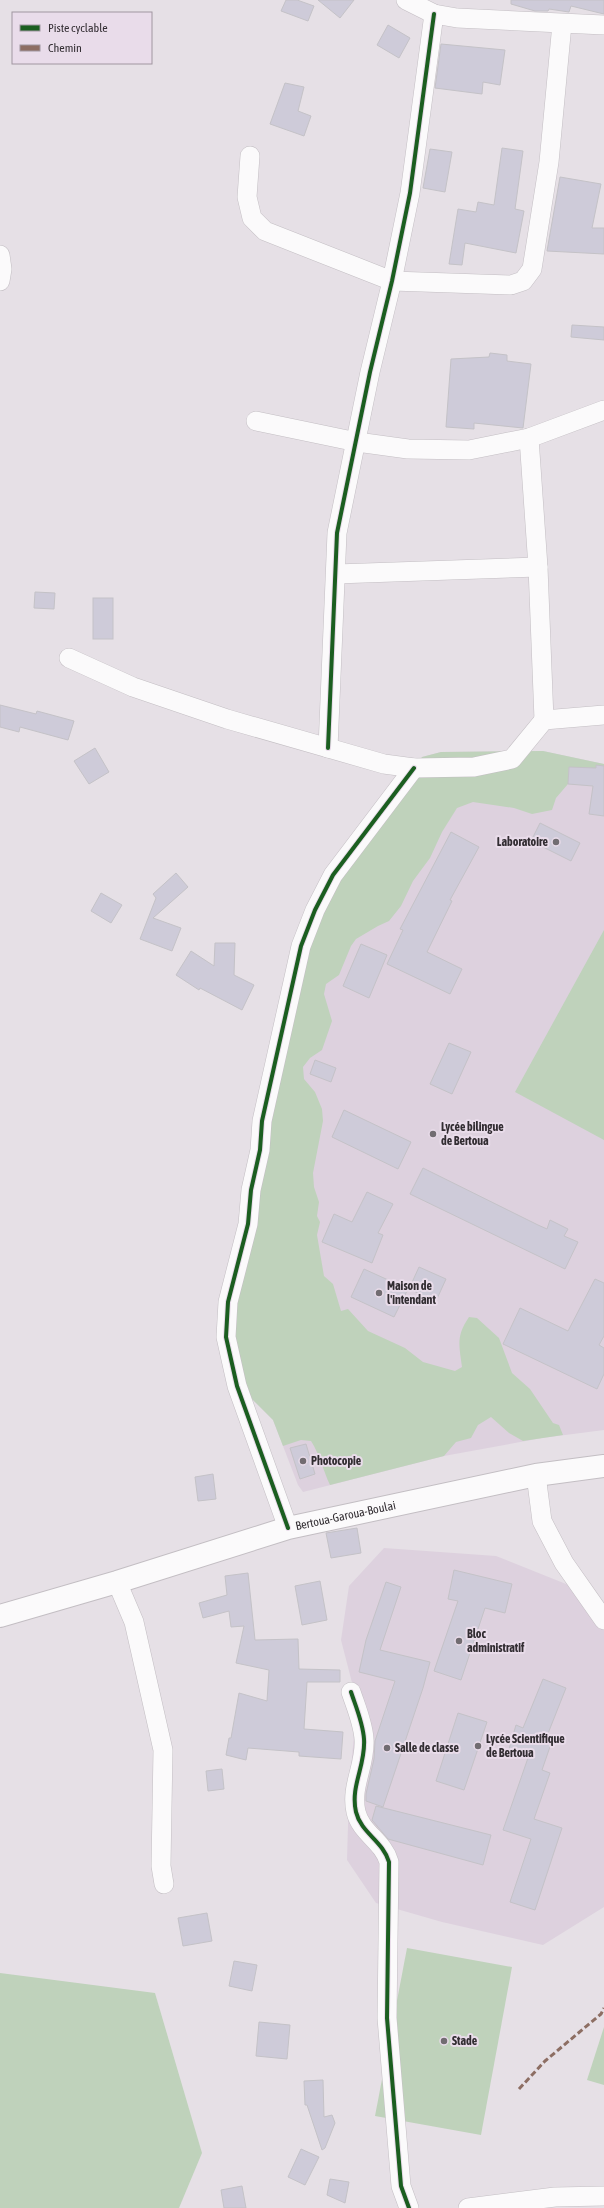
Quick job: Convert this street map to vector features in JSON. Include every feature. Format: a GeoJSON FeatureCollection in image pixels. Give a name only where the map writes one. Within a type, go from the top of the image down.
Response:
{"type":"FeatureCollection","features":[{"type":"Feature","properties":{"kind":"highway","name":"Bertoua-Garoua-Boulai"},"geometry":{"type":"LineString","coordinates":[[0,1616],[118,1582],[288,1528],[536,1475],[604,1466]]}},
{"type":"Feature","properties":{"kind":"street"},"geometry":{"type":"LineString","coordinates":[[406,0],[434,14],[457,18],[604,25]]}},
{"type":"Feature","properties":{"kind":"street"},"geometry":{"type":"LineString","coordinates":[[328,748],[337,533],[357,442],[370,372],[392,281],[410,193],[434,14]]}},
{"type":"Feature","properties":{"kind":"street"},"geometry":{"type":"LineString","coordinates":[[250,156],[247,197],[252,218],[265,231],[392,281],[510,285],[523,281],[532,269],[548,162],[562,24]]}},
{"type":"Feature","properties":{"kind":"street"},"geometry":{"type":"LineString","coordinates":[[256,421],[357,442],[408,449],[469,450],[529,438],[604,410]]}},
{"type":"Feature","properties":{"kind":"street"},"geometry":{"type":"LineString","coordinates":[[68,658],[133,688],[228,719],[384,764],[414,768],[474,767],[512,758],[544,720],[538,567],[529,438]]}},
{"type":"Feature","properties":{"kind":"street"},"geometry":{"type":"LineString","coordinates":[[336,574],[538,567]]}},
{"type":"Feature","properties":{"kind":"street"},"geometry":{"type":"LineString","coordinates":[[544,720],[604,715]]}},
{"type":"Feature","properties":{"kind":"street"},"geometry":{"type":"LineString","coordinates":[[288,1528],[237,1386],[226,1337],[228,1302],[245,1238],[251,1190],[260,1150],[262,1121],[301,946],[315,910],[333,875],[414,768]]}},
{"type":"Feature","properties":{"kind":"street"},"geometry":{"type":"LineString","coordinates":[[536,1475],[542,1521],[564,1563],[604,1620]]}},
{"type":"Feature","properties":{"kind":"street"},"geometry":{"type":"LineString","coordinates":[[118,1582],[134,1622],[163,1750],[161,1866],[164,1884]]}},
{"type":"Feature","properties":{"kind":"street"},"geometry":{"type":"LineString","coordinates":[[351,1692],[360,1719],[364,1740],[355,1786],[354,1798],[356,1813],[361,1826],[382,1847],[389,1862],[387,2018],[401,2186],[409,2208]]}},
{"type":"Feature","properties":{"kind":"street"},"geometry":{"type":"LineString","coordinates":[[468,2208],[555,2197],[604,2196]]}},
{"type":"Feature","properties":{"kind":"shaded area","name":"Lycée bilingue de Bertoua"},"geometry":{"type":"Polygon","coordinates":[[[543,751],[604,764],[604,1430],[542,1438],[444,1456],[303,1492],[298,1485],[273,1420],[244,1391],[269,1096],[404,787],[422,757],[441,752],[543,751]]]}},
{"type":"Feature","properties":{"kind":"shaded area","name":"Lycée Scientifique de Bertoua"},"geometry":{"type":"Polygon","coordinates":[[[384,1548],[496,1556],[571,1586],[604,1621],[604,1907],[543,1945],[442,1922],[376,1903],[347,1860],[349,1790],[357,1702],[341,1640],[349,1586],[384,1548]]]}},
{"type":"Feature","properties":{"kind":"green space"},"geometry":{"type":"Polygon","coordinates":[[[543,751],[604,764],[604,769],[569,767],[568,784],[556,798],[552,810],[532,814],[514,808],[473,802],[457,808],[442,832],[430,858],[413,881],[401,906],[389,921],[356,939],[351,946],[339,975],[326,984],[324,994],[332,1021],[322,1050],[310,1058],[303,1067],[304,1079],[315,1092],[322,1109],[323,1121],[313,1173],[314,1187],[319,1202],[317,1216],[320,1222],[317,1235],[324,1276],[333,1284],[341,1311],[348,1309],[368,1331],[405,1348],[423,1362],[455,1371],[462,1367],[459,1347],[462,1330],[469,1317],[477,1318],[499,1338],[512,1373],[530,1389],[553,1423],[559,1425],[563,1435],[523,1441],[509,1433],[491,1417],[478,1425],[471,1438],[456,1442],[444,1456],[330,1485],[311,1441],[301,1440],[283,1446],[273,1420],[244,1391],[229,1336],[304,943],[329,885],[404,787],[422,757],[441,752],[543,751]]]}},
{"type":"Feature","properties":{"kind":"green space"},"geometry":{"type":"Polygon","coordinates":[[[604,930],[604,1140],[515,1092],[604,930]]]}},
{"type":"Feature","properties":{"kind":"green space","name":"Stade"},"geometry":{"type":"Polygon","coordinates":[[[407,1948],[512,1967],[481,2135],[375,2116],[407,1948]]]}},
{"type":"Feature","properties":{"kind":"green space"},"geometry":{"type":"Polygon","coordinates":[[[0,1973],[155,1993],[202,2153],[179,2208],[0,2208],[0,1973]]]}},
{"type":"Feature","properties":{"kind":"green space"},"geometry":{"type":"Polygon","coordinates":[[[604,2027],[604,2085],[587,2080],[604,2027]]]}},
{"type":"Feature","properties":{"kind":"building"},"geometry":{"type":"Polygon","coordinates":[[[286,0],[297,0],[314,6],[308,21],[281,11],[286,0]]]}},
{"type":"Feature","properties":{"kind":"building"},"geometry":{"type":"Polygon","coordinates":[[[318,0],[354,0],[340,18],[318,0]]]}},
{"type":"Feature","properties":{"kind":"building"},"geometry":{"type":"Polygon","coordinates":[[[511,0],[604,0],[604,14],[571,6],[569,12],[549,9],[548,11],[535,11],[511,4],[511,0]]]}},
{"type":"Feature","properties":{"kind":"building"},"geometry":{"type":"Polygon","coordinates":[[[388,25],[410,38],[399,58],[377,45],[388,25]]]}},
{"type":"Feature","properties":{"kind":"building"},"geometry":{"type":"Polygon","coordinates":[[[441,44],[505,50],[500,85],[483,82],[482,94],[435,88],[441,44]]]}},
{"type":"Feature","properties":{"kind":"building"},"geometry":{"type":"Polygon","coordinates":[[[285,83],[304,87],[298,111],[311,116],[304,136],[270,124],[285,83]]]}},
{"type":"Feature","properties":{"kind":"building"},"geometry":{"type":"Polygon","coordinates":[[[502,148],[523,151],[515,209],[524,211],[516,253],[465,243],[462,265],[449,264],[458,209],[476,212],[478,202],[494,205],[502,148]]]}},
{"type":"Feature","properties":{"kind":"building"},"geometry":{"type":"Polygon","coordinates":[[[430,149],[452,152],[445,192],[423,188],[430,149]]]}},
{"type":"Feature","properties":{"kind":"building"},"geometry":{"type":"Polygon","coordinates":[[[560,177],[601,184],[592,228],[604,228],[604,254],[547,251],[560,177]]]}},
{"type":"Feature","properties":{"kind":"building"},"geometry":{"type":"Polygon","coordinates":[[[572,325],[604,327],[604,340],[571,337],[572,325]]]}},
{"type":"Feature","properties":{"kind":"building"},"geometry":{"type":"Polygon","coordinates":[[[490,353],[507,355],[507,361],[531,364],[523,428],[474,423],[474,429],[446,427],[451,359],[489,357],[490,353]]]}},
{"type":"Feature","properties":{"kind":"building"},"geometry":{"type":"Polygon","coordinates":[[[35,592],[55,593],[54,609],[34,608],[35,592]]]}},
{"type":"Feature","properties":{"kind":"building"},"geometry":{"type":"Polygon","coordinates":[[[93,598],[113,598],[113,639],[93,639],[93,598]]]}},
{"type":"Feature","properties":{"kind":"building"},"geometry":{"type":"Polygon","coordinates":[[[0,705],[36,714],[37,711],[74,721],[68,740],[20,727],[19,732],[0,727],[0,705]]]}},
{"type":"Feature","properties":{"kind":"building"},"geometry":{"type":"Polygon","coordinates":[[[95,748],[109,772],[89,784],[74,761],[95,748]]]}},
{"type":"Feature","properties":{"kind":"building"},"geometry":{"type":"Polygon","coordinates":[[[596,765],[604,766],[604,816],[589,814],[593,786],[568,784],[569,767],[596,768],[596,765]]]}},
{"type":"Feature","properties":{"kind":"building","name":"Laboratoire"},"geometry":{"type":"Polygon","coordinates":[[[540,823],[580,843],[571,861],[531,841],[540,823]]]}},
{"type":"Feature","properties":{"kind":"building"},"geometry":{"type":"Polygon","coordinates":[[[451,832],[479,847],[450,900],[452,901],[427,952],[462,969],[450,994],[387,964],[403,930],[400,929],[451,832]]]}},
{"type":"Feature","properties":{"kind":"building"},"geometry":{"type":"Polygon","coordinates":[[[176,873],[188,887],[153,918],[181,928],[172,951],[140,939],[156,898],[153,894],[176,873]]]}},
{"type":"Feature","properties":{"kind":"building"},"geometry":{"type":"Polygon","coordinates":[[[101,893],[122,905],[111,923],[91,911],[101,893]]]}},
{"type":"Feature","properties":{"kind":"building"},"geometry":{"type":"Polygon","coordinates":[[[215,943],[235,943],[234,975],[254,985],[242,1010],[200,988],[199,990],[176,975],[191,951],[214,966],[215,943]]]}},
{"type":"Feature","properties":{"kind":"building"},"geometry":{"type":"Polygon","coordinates":[[[361,944],[387,955],[369,998],[343,986],[361,944]]]}},
{"type":"Feature","properties":{"kind":"building"},"geometry":{"type":"Polygon","coordinates":[[[449,1043],[471,1052],[452,1094],[430,1084],[449,1043]]]}},
{"type":"Feature","properties":{"kind":"building"},"geometry":{"type":"Polygon","coordinates":[[[315,1060],[336,1068],[331,1082],[310,1074],[315,1060]]]}},
{"type":"Feature","properties":{"kind":"building"},"geometry":{"type":"Polygon","coordinates":[[[344,1110],[411,1142],[398,1169],[332,1137],[344,1110]]]}},
{"type":"Feature","properties":{"kind":"building"},"geometry":{"type":"Polygon","coordinates":[[[423,1168],[547,1229],[550,1220],[568,1229],[564,1236],[578,1242],[565,1269],[410,1194],[423,1168]]]}},
{"type":"Feature","properties":{"kind":"building"},"geometry":{"type":"Polygon","coordinates":[[[367,1192],[393,1204],[378,1233],[383,1235],[372,1263],[322,1242],[334,1214],[352,1222],[367,1192]]]}},
{"type":"Feature","properties":{"kind":"building"},"geometry":{"type":"Polygon","coordinates":[[[419,1267],[446,1279],[436,1301],[409,1289],[419,1267]]]}},
{"type":"Feature","properties":{"kind":"building","name":"Maison de l'intendant"},"geometry":{"type":"Polygon","coordinates":[[[364,1269],[408,1289],[394,1317],[351,1297],[364,1269]]]}},
{"type":"Feature","properties":{"kind":"building"},"geometry":{"type":"Polygon","coordinates":[[[595,1279],[604,1283],[604,1336],[599,1345],[604,1348],[604,1374],[597,1389],[503,1344],[520,1308],[568,1331],[595,1279]]]}},
{"type":"Feature","properties":{"kind":"building","name":"Photocopie"},"geometry":{"type":"Polygon","coordinates":[[[306,1444],[315,1474],[300,1479],[290,1448],[306,1444]]]}},
{"type":"Feature","properties":{"kind":"building"},"geometry":{"type":"Polygon","coordinates":[[[213,1474],[216,1499],[198,1501],[195,1477],[213,1474]]]}},
{"type":"Feature","properties":{"kind":"building"},"geometry":{"type":"Polygon","coordinates":[[[357,1528],[361,1553],[331,1558],[326,1533],[357,1528]]]}},
{"type":"Feature","properties":{"kind":"building"},"geometry":{"type":"Polygon","coordinates":[[[454,1570],[512,1584],[505,1613],[485,1608],[461,1680],[434,1671],[458,1601],[448,1599],[454,1570]]]}},
{"type":"Feature","properties":{"kind":"building"},"geometry":{"type":"Polygon","coordinates":[[[248,1573],[255,1640],[298,1639],[299,1669],[340,1670],[340,1682],[307,1682],[304,1729],[343,1732],[341,1759],[299,1756],[299,1752],[248,1748],[246,1760],[226,1755],[229,1738],[231,1738],[239,1693],[267,1701],[269,1670],[236,1663],[244,1626],[231,1627],[229,1611],[203,1618],[199,1603],[227,1595],[225,1576],[248,1573]]]}},
{"type":"Feature","properties":{"kind":"building"},"geometry":{"type":"Polygon","coordinates":[[[320,1581],[327,1620],[302,1625],[295,1586],[320,1581]]]}},
{"type":"Feature","properties":{"kind":"building"},"geometry":{"type":"Polygon","coordinates":[[[386,1582],[401,1587],[380,1650],[430,1662],[423,1688],[383,1807],[366,1801],[366,1794],[374,1759],[375,1741],[395,1681],[359,1672],[366,1640],[386,1582]]]}},
{"type":"Feature","properties":{"kind":"building"},"geometry":{"type":"Polygon","coordinates":[[[543,1679],[566,1688],[547,1736],[553,1738],[542,1770],[550,1773],[534,1819],[562,1828],[535,1910],[510,1902],[531,1839],[503,1830],[529,1755],[509,1749],[516,1725],[523,1728],[543,1679]]]}},
{"type":"Feature","properties":{"kind":"building"},"geometry":{"type":"Polygon","coordinates":[[[458,1713],[487,1722],[464,1790],[436,1781],[458,1713]]]}},
{"type":"Feature","properties":{"kind":"building"},"geometry":{"type":"Polygon","coordinates":[[[222,1769],[224,1789],[208,1791],[206,1771],[222,1769]]]}},
{"type":"Feature","properties":{"kind":"building"},"geometry":{"type":"Polygon","coordinates":[[[376,1806],[491,1835],[483,1865],[388,1839],[372,1820],[376,1806]]]}},
{"type":"Feature","properties":{"kind":"building"},"geometry":{"type":"Polygon","coordinates":[[[207,1913],[212,1941],[183,1946],[178,1918],[207,1913]]]}},
{"type":"Feature","properties":{"kind":"building"},"geometry":{"type":"Polygon","coordinates":[[[234,1961],[257,1965],[252,1991],[229,1986],[234,1961]]]}},
{"type":"Feature","properties":{"kind":"building"},"geometry":{"type":"Polygon","coordinates":[[[259,2022],[290,2025],[287,2059],[256,2056],[259,2022]]]}},
{"type":"Feature","properties":{"kind":"building"},"geometry":{"type":"Polygon","coordinates":[[[323,2080],[324,2117],[332,2115],[335,2123],[325,2148],[322,2150],[307,2105],[305,2105],[304,2081],[323,2080]]]}},
{"type":"Feature","properties":{"kind":"building"},"geometry":{"type":"Polygon","coordinates":[[[301,2149],[319,2157],[305,2185],[288,2177],[301,2149]]]}},
{"type":"Feature","properties":{"kind":"building"},"geometry":{"type":"Polygon","coordinates":[[[330,2179],[349,2182],[345,2203],[327,2195],[330,2179]]]}},
{"type":"Feature","properties":{"kind":"building"},"geometry":{"type":"Polygon","coordinates":[[[242,2186],[246,2208],[224,2208],[221,2190],[242,2186]]]}},
{"type":"Feature","properties":{"kind":"marked path"},"geometry":{"type":"LineString","coordinates":[[519,2089],[545,2061],[601,2014],[604,2008]]}},
{"type":"Feature","properties":{"kind":"cycle path"},"geometry":{"type":"LineString","coordinates":[[328,748],[337,533],[370,372],[392,281],[410,193],[434,14]]}},
{"type":"Feature","properties":{"kind":"cycle path"},"geometry":{"type":"LineString","coordinates":[[288,1528],[237,1386],[226,1337],[228,1302],[248,1224],[251,1190],[260,1150],[262,1121],[301,946],[315,910],[333,875],[414,768]]}},
{"type":"Feature","properties":{"kind":"cycle path"},"geometry":{"type":"LineString","coordinates":[[351,1692],[361,1721],[364,1739],[363,1758],[355,1793],[356,1812],[362,1826],[382,1848],[389,1862],[387,2018],[401,2186],[409,2208]]}},
{"type":"Feature","properties":{"kind":"place","name":"Laboratoire"},"geometry":{"type":"Point","coordinates":[556,842]}},
{"type":"Feature","properties":{"kind":"place","name":"Lycée bilingue de Bertoua"},"geometry":{"type":"Point","coordinates":[433,1134]}},
{"type":"Feature","properties":{"kind":"place","name":"Maison de l'intendant"},"geometry":{"type":"Point","coordinates":[379,1293]}},
{"type":"Feature","properties":{"kind":"place","name":"Photocopie"},"geometry":{"type":"Point","coordinates":[303,1461]}},
{"type":"Feature","properties":{"kind":"place","name":"Bloc administratif"},"geometry":{"type":"Point","coordinates":[459,1641]}},
{"type":"Feature","properties":{"kind":"place","name":"Lycée Scientifique de Bertoua"},"geometry":{"type":"Point","coordinates":[478,1746]}},
{"type":"Feature","properties":{"kind":"place","name":"Salle de classe"},"geometry":{"type":"Point","coordinates":[387,1748]}},
{"type":"Feature","properties":{"kind":"place","name":"Stade"},"geometry":{"type":"Point","coordinates":[444,2041]}}]}
